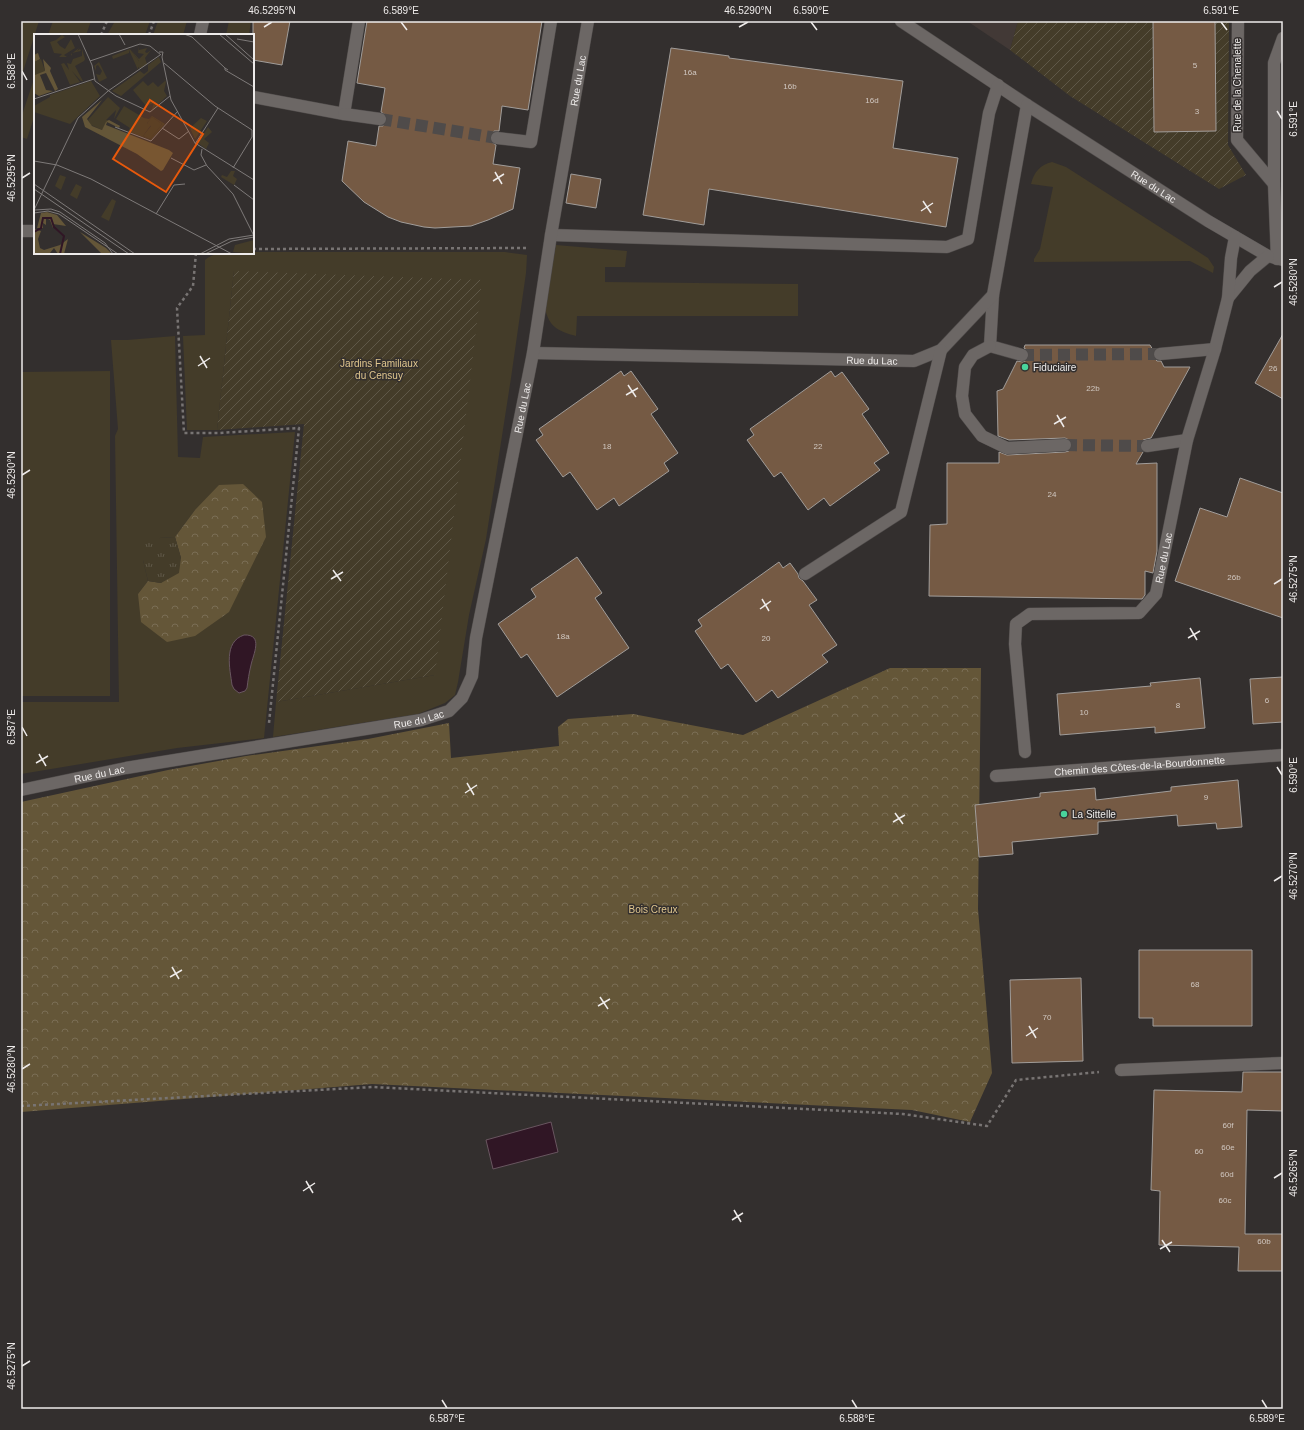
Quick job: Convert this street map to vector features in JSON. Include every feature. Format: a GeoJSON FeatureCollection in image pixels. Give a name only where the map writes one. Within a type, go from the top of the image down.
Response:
{"type":"FeatureCollection","features":[{"type":"Feature","properties":{"kind":"street"},"geometry":{"type":"LineString","coordinates":[[200,34],[203,21]]}},
{"type":"Feature","properties":{"kind":"street"},"geometry":{"type":"LineString","coordinates":[[344,114],[359,21]]}},
{"type":"Feature","properties":{"kind":"street"},"geometry":{"type":"LineString","coordinates":[[498,138],[531,142],[551,21]]}},
{"type":"Feature","properties":{"kind":"street","name":"Rue du Lac"},"geometry":{"type":"LineString","coordinates":[[21,790],[126,768],[421,720],[449,711],[462,698],[472,676],[476,638],[533,353],[551,235],[588,21]]}},
{"type":"Feature","properties":{"kind":"street","name":"Rue du Lac"},"geometry":{"type":"LineString","coordinates":[[901,21],[1027,105],[1208,221],[1276,259]]}},
{"type":"Feature","properties":{"kind":"street","name":"Rue de la Chenalette"},"geometry":{"type":"LineString","coordinates":[[1238,21],[1237,140],[1274,184]]}},
{"type":"Feature","properties":{"kind":"street"},"geometry":{"type":"LineString","coordinates":[[1228,298],[1250,271],[1276,259],[1274,184],[1274,63],[1283,38]]}},
{"type":"Feature","properties":{"kind":"street"},"geometry":{"type":"LineString","coordinates":[[551,235],[947,247],[968,239],[989,113],[998,85]]}},
{"type":"Feature","properties":{"kind":"street"},"geometry":{"type":"LineString","coordinates":[[254,97],[344,114],[380,119]]}},
{"type":"Feature","properties":{"kind":"street"},"geometry":{"type":"LineString","coordinates":[[990,346],[993,295],[1027,105]]}},
{"type":"Feature","properties":{"kind":"street"},"geometry":{"type":"LineString","coordinates":[[21,231],[34,231]]}},
{"type":"Feature","properties":{"kind":"street"},"geometry":{"type":"LineString","coordinates":[[1228,298],[1231,258],[1235,237]]}},
{"type":"Feature","properties":{"kind":"street","name":"Rue du Lac"},"geometry":{"type":"LineString","coordinates":[[533,353],[914,361],[941,350],[993,295]]}},
{"type":"Feature","properties":{"kind":"street","name":"Rue du Lac"},"geometry":{"type":"LineString","coordinates":[[1024,752],[1015,644],[1016,624],[1030,614],[1139,614],[1156,594],[1187,440],[1215,349],[1228,298]]}},
{"type":"Feature","properties":{"kind":"street"},"geometry":{"type":"LineString","coordinates":[[1022,355],[990,346],[973,355],[965,367],[962,396],[965,414],[982,436],[1007,448],[1066,445]]}},
{"type":"Feature","properties":{"kind":"street"},"geometry":{"type":"LineString","coordinates":[[1160,354],[1215,349]]}},
{"type":"Feature","properties":{"kind":"street"},"geometry":{"type":"LineString","coordinates":[[805,574],[902,512],[941,350]]}},
{"type":"Feature","properties":{"kind":"street"},"geometry":{"type":"LineString","coordinates":[[1147,446],[1187,440]]}},
{"type":"Feature","properties":{"kind":"street","name":"Chemin des Côtes-de-la-Bourdonnette"},"geometry":{"type":"LineString","coordinates":[[996,776],[1283,755]]}},
{"type":"Feature","properties":{"kind":"street"},"geometry":{"type":"LineString","coordinates":[[1122,1070],[1283,1063]]}},
{"type":"Feature","properties":{"kind":"path"},"geometry":{"type":"LineString","coordinates":[[101,34],[107,21]]}},
{"type":"Feature","properties":{"kind":"path"},"geometry":{"type":"LineString","coordinates":[[149,34],[154,21]]}},
{"type":"Feature","properties":{"kind":"path"},"geometry":{"type":"LineString","coordinates":[[254,249],[549,248]]}},
{"type":"Feature","properties":{"kind":"path"},"geometry":{"type":"LineString","coordinates":[[196,254],[193,286],[177,308],[184,433],[219,433],[300,428],[267,746]]}},
{"type":"Feature","properties":{"kind":"path"},"geometry":{"type":"LineString","coordinates":[[21,1106],[373,1088],[904,1114],[987,1126],[1016,1080],[1122,1070]]}},
{"type":"Feature","properties":{"kind":"shaded area"},"geometry":{"type":"Polygon","coordinates":[[[966,21],[1018,21],[1010,50],[970,23],[966,21]]]}},
{"type":"Feature","properties":{"kind":"shaded area"},"geometry":{"type":"Polygon","coordinates":[[[244,635],[254,638],[256,641],[256,646],[247,688],[245,691],[239,693],[232,685],[229,657],[233,644],[237,639],[244,635]]]}},
{"type":"Feature","properties":{"kind":"shaded area"},"geometry":{"type":"Polygon","coordinates":[[[551,1122],[558,1152],[493,1169],[486,1140],[551,1122]]]}},
{"type":"Feature","properties":{"kind":"green space"},"geometry":{"type":"Polygon","coordinates":[[[21,21],[39,21],[34,34],[21,78],[21,21]]]}},
{"type":"Feature","properties":{"kind":"green space"},"geometry":{"type":"Polygon","coordinates":[[[53,21],[91,21],[86,34],[48,34],[53,21]]]}},
{"type":"Feature","properties":{"kind":"green space"},"geometry":{"type":"Polygon","coordinates":[[[115,21],[150,21],[145,34],[108,34],[115,21]]]}},
{"type":"Feature","properties":{"kind":"green space"},"geometry":{"type":"Polygon","coordinates":[[[158,21],[187,21],[183,34],[153,34],[158,21]]]}},
{"type":"Feature","properties":{"kind":"green space"},"geometry":{"type":"Polygon","coordinates":[[[229,21],[251,21],[249,34],[226,34],[229,21]]]}},
{"type":"Feature","properties":{"kind":"green space"},"geometry":{"type":"Polygon","coordinates":[[[1018,21],[1153,21],[1154,131],[1216,130],[1215,21],[1229,21],[1228,145],[1246,175],[1219,189],[1070,96],[1010,50],[1018,21]]]}},
{"type":"Feature","properties":{"kind":"green space"},"geometry":{"type":"Polygon","coordinates":[[[34,79],[34,117],[27,139],[21,137],[21,118],[34,79]]]}},
{"type":"Feature","properties":{"kind":"green space"},"geometry":{"type":"Polygon","coordinates":[[[1052,162],[1066,167],[1208,258],[1214,267],[1213,273],[1190,261],[1034,262],[1034,259],[1040,249],[1053,187],[1031,184],[1038,170],[1044,165],[1052,162]]]}},
{"type":"Feature","properties":{"kind":"green space"},"geometry":{"type":"Polygon","coordinates":[[[556,245],[627,251],[625,267],[605,267],[605,282],[798,284],[798,316],[577,316],[576,336],[555,327],[549,320],[545,308],[556,245]]]}},
{"type":"Feature","properties":{"kind":"green space"},"geometry":{"type":"Polygon","coordinates":[[[254,252],[505,252],[527,255],[526,273],[511,378],[486,539],[469,615],[455,695],[445,703],[418,714],[273,737],[276,702],[435,675],[234,271],[217,430],[187,430],[183,336],[205,335],[205,260],[217,254],[254,254],[254,252]]]}},
{"type":"Feature","properties":{"kind":"green space","name":"Jardins Familiaux du Censuy"},"geometry":{"type":"Polygon","coordinates":[[[234,271],[482,280],[435,675],[276,702],[304,424],[217,430],[234,271]]]}},
{"type":"Feature","properties":{"kind":"green space"},"geometry":{"type":"Polygon","coordinates":[[[175,336],[178,457],[200,458],[203,437],[295,432],[264,738],[177,748],[21,774],[21,702],[119,702],[115,436],[118,429],[111,340],[175,336]],[[195,510],[175,537],[160,538],[143,560],[148,581],[138,594],[167,642],[195,510]]]}},
{"type":"Feature","properties":{"kind":"green space"},"geometry":{"type":"Polygon","coordinates":[[[110,371],[110,696],[21,696],[21,372],[110,371]]]}},
{"type":"Feature","properties":{"kind":"green space"},"geometry":{"type":"Polygon","coordinates":[[[243,484],[262,502],[266,537],[229,612],[195,636],[167,642],[141,622],[138,594],[148,581],[161,583],[181,558],[175,537],[195,510],[219,485],[243,484]]]}},
{"type":"Feature","properties":{"kind":"green space"},"geometry":{"type":"Polygon","coordinates":[[[175,537],[181,558],[179,573],[161,583],[148,581],[143,560],[143,543],[160,538],[175,537]]]}},
{"type":"Feature","properties":{"kind":"green space","name":"Bois Creux"},"geometry":{"type":"Polygon","coordinates":[[[890,668],[981,668],[978,909],[992,1073],[970,1122],[912,1110],[372,1084],[21,1112],[21,802],[168,770],[246,756],[368,739],[449,723],[451,758],[559,746],[558,727],[568,719],[633,714],[743,735],[890,668]]]}},
{"type":"Feature","properties":{"kind":"building"},"geometry":{"type":"Polygon","coordinates":[[[253,21],[290,21],[282,65],[254,60],[253,21]]]}},
{"type":"Feature","properties":{"kind":"building"},"geometry":{"type":"Polygon","coordinates":[[[367,21],[542,21],[528,110],[502,106],[499,131],[494,131],[490,137],[490,141],[496,145],[493,164],[520,168],[513,209],[471,226],[435,228],[424,227],[401,222],[388,217],[364,202],[342,181],[348,141],[376,146],[379,126],[383,126],[387,120],[387,116],[381,112],[385,88],[357,83],[367,21]]]}},
{"type":"Feature","properties":{"kind":"building"},"geometry":{"type":"Polygon","coordinates":[[[1153,21],[1215,21],[1216,131],[1154,132],[1153,21]]]}},
{"type":"Feature","properties":{"kind":"building"},"geometry":{"type":"Polygon","coordinates":[[[671,48],[729,56],[729,58],[903,81],[893,148],[958,158],[946,227],[709,189],[704,225],[643,215],[671,48]]]}},
{"type":"Feature","properties":{"kind":"building"},"geometry":{"type":"Polygon","coordinates":[[[571,174],[601,179],[596,208],[566,203],[571,174]]]}},
{"type":"Feature","properties":{"kind":"building"},"geometry":{"type":"Polygon","coordinates":[[[1283,334],[1283,399],[1255,383],[1283,334]]]}},
{"type":"Feature","properties":{"kind":"building"},"geometry":{"type":"Polygon","coordinates":[[[1025,345],[1150,345],[1153,350],[1154,358],[1157,361],[1161,361],[1164,367],[1190,367],[1151,438],[1143,440],[1140,444],[1143,452],[1136,464],[1157,463],[1157,551],[1153,573],[1145,571],[1145,595],[1142,599],[929,596],[930,525],[947,524],[947,463],[999,463],[999,452],[1007,455],[1065,452],[1072,448],[1071,441],[1065,438],[1009,440],[998,436],[997,391],[1003,389],[1017,361],[1023,362],[1027,360],[1029,354],[1024,348],[1025,345]]]}},
{"type":"Feature","properties":{"kind":"building"},"geometry":{"type":"Polygon","coordinates":[[[621,371],[624,376],[631,371],[658,409],[651,414],[678,453],[664,463],[669,471],[619,506],[614,498],[597,510],[570,472],[563,477],[536,440],[543,435],[539,429],[621,371]]]}},
{"type":"Feature","properties":{"kind":"building"},"geometry":{"type":"Polygon","coordinates":[[[831,371],[835,377],[842,372],[869,409],[862,414],[889,453],[874,463],[880,470],[830,506],[824,498],[808,510],[781,472],[774,477],[747,440],[754,435],[750,429],[831,371]]]}},
{"type":"Feature","properties":{"kind":"building"},"geometry":{"type":"Polygon","coordinates":[[[1240,478],[1283,493],[1283,618],[1175,581],[1200,508],[1227,517],[1240,478]]]}},
{"type":"Feature","properties":{"kind":"building"},"geometry":{"type":"Polygon","coordinates":[[[577,557],[602,593],[595,598],[629,648],[557,697],[527,654],[521,658],[498,624],[536,597],[531,589],[577,557]]]}},
{"type":"Feature","properties":{"kind":"building"},"geometry":{"type":"Polygon","coordinates":[[[779,562],[783,568],[790,563],[798,574],[799,578],[817,600],[809,605],[837,645],[822,655],[828,662],[778,698],[772,690],[756,702],[728,664],[721,669],[695,631],[702,626],[698,620],[779,562]]]}},
{"type":"Feature","properties":{"kind":"building"},"geometry":{"type":"Polygon","coordinates":[[[1283,677],[1283,722],[1253,724],[1250,679],[1283,677]]]}},
{"type":"Feature","properties":{"kind":"building"},"geometry":{"type":"Polygon","coordinates":[[[1200,678],[1205,728],[1155,733],[1155,727],[1060,735],[1057,694],[1151,686],[1150,683],[1200,678]]]}},
{"type":"Feature","properties":{"kind":"building"},"geometry":{"type":"Polygon","coordinates":[[[1238,780],[1242,827],[1217,829],[1216,823],[1178,826],[1177,815],[1098,822],[1098,834],[1012,842],[1013,854],[979,857],[975,805],[1040,797],[1040,793],[1095,788],[1096,800],[1171,791],[1171,787],[1238,780]]]}},
{"type":"Feature","properties":{"kind":"building"},"geometry":{"type":"Polygon","coordinates":[[[1139,950],[1252,950],[1252,1026],[1153,1026],[1153,1018],[1139,1018],[1139,950]]]}},
{"type":"Feature","properties":{"kind":"building"},"geometry":{"type":"Polygon","coordinates":[[[1081,978],[1083,1061],[1012,1063],[1010,980],[1081,978]]]}},
{"type":"Feature","properties":{"kind":"building"},"geometry":{"type":"Polygon","coordinates":[[[1243,1072],[1283,1072],[1283,1111],[1247,1110],[1245,1234],[1283,1234],[1283,1271],[1238,1271],[1239,1247],[1159,1245],[1160,1191],[1151,1190],[1154,1090],[1242,1092],[1243,1072]]]}},
{"type":"Feature","properties":{"kind":"tunnel"},"geometry":{"type":"LineString","coordinates":[[380,119],[497,138]]}},
{"type":"Feature","properties":{"kind":"tunnel"},"geometry":{"type":"LineString","coordinates":[[1022,355],[1160,354]]}},
{"type":"Feature","properties":{"kind":"tunnel"},"geometry":{"type":"LineString","coordinates":[[1065,445],[1147,446]]}},
{"type":"Feature","properties":{"kind":"place","name":"Fiduciaire"},"geometry":{"type":"Point","coordinates":[1025,367]}},
{"type":"Feature","properties":{"kind":"place","name":"La Sittelle"},"geometry":{"type":"Point","coordinates":[1064,814]}}]}
